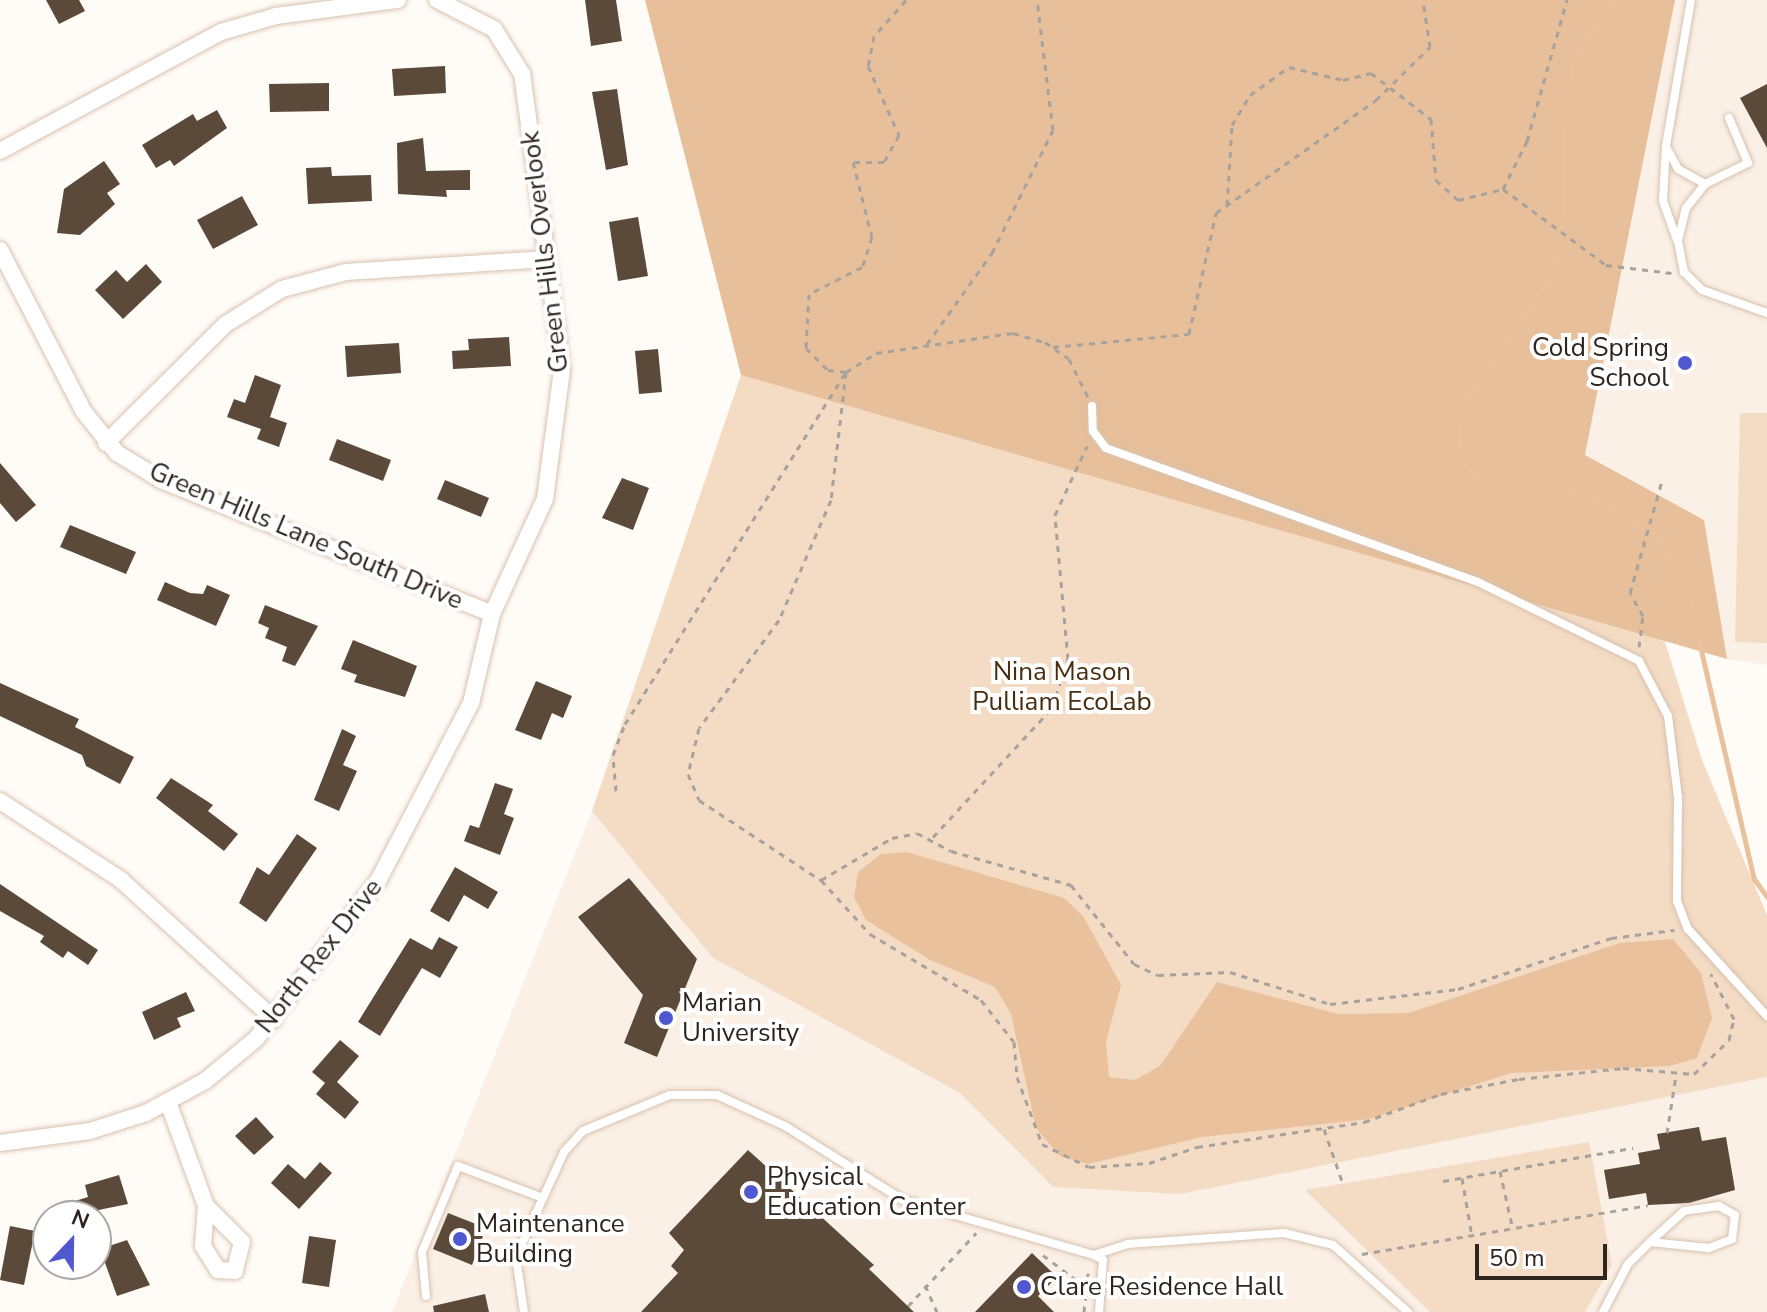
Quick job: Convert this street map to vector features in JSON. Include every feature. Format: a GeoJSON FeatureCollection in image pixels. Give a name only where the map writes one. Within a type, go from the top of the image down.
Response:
{"type":"FeatureCollection","features":[{"type":"Feature","properties":{"kind":"street"},"geometry":{"type":"LineString","coordinates":[[0,151],[221,32],[276,16],[398,0]]}},
{"type":"Feature","properties":{"kind":"street","name":"Green Hills Overlook"},"geometry":{"type":"LineString","coordinates":[[437,0],[494,29],[525,80],[562,369],[557,443],[535,531],[492,614]]}},
{"type":"Feature","properties":{"kind":"street","name":"Green Hills Lane South Drive"},"geometry":{"type":"LineString","coordinates":[[0,250],[106,443],[161,480],[492,614]]}},
{"type":"Feature","properties":{"kind":"street"},"geometry":{"type":"LineString","coordinates":[[106,443],[226,324],[282,289],[346,272],[547,259]]}},
{"type":"Feature","properties":{"kind":"street","name":"North Rex Drive"},"geometry":{"type":"LineString","coordinates":[[0,1143],[90,1131],[168,1102],[225,1066],[274,1019],[352,921],[417,815],[471,703],[492,614]]}},
{"type":"Feature","properties":{"kind":"street"},"geometry":{"type":"LineString","coordinates":[[0,801],[121,880],[274,1019]]}},
{"type":"Feature","properties":{"kind":"street"},"geometry":{"type":"LineString","coordinates":[[168,1102],[206,1206]]}},
{"type":"Feature","properties":{"kind":"lane"},"geometry":{"type":"LineString","coordinates":[[1691,0],[1666,146],[1663,201],[1678,241],[1684,272],[1702,290],[1767,313]]}},
{"type":"Feature","properties":{"kind":"lane"},"geometry":{"type":"LineString","coordinates":[[1678,241],[1686,208],[1705,184],[1748,163],[1729,118]]}},
{"type":"Feature","properties":{"kind":"lane"},"geometry":{"type":"LineString","coordinates":[[1666,146],[1678,169],[1705,184]]}},
{"type":"Feature","properties":{"kind":"lane"},"geometry":{"type":"LineString","coordinates":[[1092,406],[1093,431],[1106,448],[1478,582],[1635,658],[1668,716],[1678,798],[1677,901],[1688,929],[1767,1016]]}},
{"type":"Feature","properties":{"kind":"lane"},"geometry":{"type":"LineString","coordinates":[[524,1312],[516,1257],[540,1197],[583,1131],[670,1095],[717,1095],[785,1126],[903,1200],[1103,1260],[1099,1312]]}},
{"type":"Feature","properties":{"kind":"lane"},"geometry":{"type":"LineString","coordinates":[[426,1296],[422,1252],[458,1166],[540,1197]]}},
{"type":"Feature","properties":{"kind":"lane"},"geometry":{"type":"LineString","coordinates":[[1603,1312],[1628,1264],[1650,1242],[1684,1211],[1719,1206],[1735,1215],[1732,1239],[1709,1248],[1650,1242]]}},
{"type":"Feature","properties":{"kind":"lane"},"geometry":{"type":"LineString","coordinates":[[1094,1255],[1127,1244],[1284,1233],[1333,1245],[1408,1312]]}},
{"type":"Feature","properties":{"kind":"path"},"geometry":{"type":"LineString","coordinates":[[846,372],[828,370],[806,348],[809,294],[862,267],[872,237],[853,162],[884,162],[899,135],[868,66],[874,36],[906,0]]}},
{"type":"Feature","properties":{"kind":"path"},"geometry":{"type":"LineString","coordinates":[[927,344],[992,253],[1053,130],[1037,0]]}},
{"type":"Feature","properties":{"kind":"path"},"geometry":{"type":"LineString","coordinates":[[1053,347],[1189,334],[1216,213],[1393,84],[1430,47],[1423,0]]}},
{"type":"Feature","properties":{"kind":"path"},"geometry":{"type":"LineString","coordinates":[[1227,205],[1232,125],[1250,95],[1289,67],[1343,80],[1371,73],[1393,84],[1431,119],[1436,180],[1458,200],[1503,189],[1527,141],[1567,0]]}},
{"type":"Feature","properties":{"kind":"path"},"geometry":{"type":"LineString","coordinates":[[1503,189],[1606,265],[1651,275],[1684,272]]}},
{"type":"Feature","properties":{"kind":"path"},"geometry":{"type":"LineString","coordinates":[[616,791],[613,755],[625,724],[846,372],[876,353],[1013,333],[1053,347],[1069,359],[1092,406]]}},
{"type":"Feature","properties":{"kind":"path"},"geometry":{"type":"LineString","coordinates":[[846,372],[838,461],[819,539],[779,620],[699,728],[688,774],[699,800],[821,880],[870,934],[981,1000],[1007,1030],[1031,1126],[1063,1160],[1127,1166],[1197,1147],[1324,1129],[1519,1079],[1623,1068],[1676,1075],[1705,1068],[1729,1040],[1734,1019],[1707,967]]}},
{"type":"Feature","properties":{"kind":"path"},"geometry":{"type":"LineString","coordinates":[[933,837],[1052,708],[1068,659],[1055,515],[1093,431]]}},
{"type":"Feature","properties":{"kind":"path"},"geometry":{"type":"LineString","coordinates":[[1635,658],[1644,630],[1630,593],[1662,481]]}},
{"type":"Feature","properties":{"kind":"path"},"geometry":{"type":"LineString","coordinates":[[821,880],[892,838],[933,837],[951,851],[1071,885],[1124,955],[1158,975],[1230,972],[1330,1004],[1458,989],[1611,938],[1688,929]]}},
{"type":"Feature","properties":{"kind":"path"},"geometry":{"type":"LineString","coordinates":[[1667,1133],[1676,1075]]}},
{"type":"Feature","properties":{"kind":"path"},"geometry":{"type":"LineString","coordinates":[[1324,1129],[1343,1184]]}},
{"type":"Feature","properties":{"kind":"path"},"geometry":{"type":"LineString","coordinates":[[1443,1181],[1633,1148]]}},
{"type":"Feature","properties":{"kind":"path"},"geometry":{"type":"LineString","coordinates":[[1500,1171],[1513,1230]]}},
{"type":"Feature","properties":{"kind":"path"},"geometry":{"type":"LineString","coordinates":[[1462,1178],[1472,1236]]}},
{"type":"Feature","properties":{"kind":"path"},"geometry":{"type":"LineString","coordinates":[[1346,1257],[1648,1205]]}},
{"type":"Feature","properties":{"kind":"path"},"geometry":{"type":"LineString","coordinates":[[908,1306],[975,1233],[988,1237]]}},
{"type":"Feature","properties":{"kind":"path"},"geometry":{"type":"LineString","coordinates":[[1031,1250],[1084,1286]]}},
{"type":"Feature","properties":{"kind":"path"},"geometry":{"type":"LineString","coordinates":[[1084,1312],[1084,1286],[1094,1255]]}},
{"type":"Feature","properties":{"kind":"path"},"geometry":{"type":"LineString","coordinates":[[925,1285],[937,1312]]}},
{"type":"Feature","properties":{"kind":"shaded area"},"geometry":{"type":"Polygon","coordinates":[[[645,0],[1675,0],[1585,455],[1704,520],[1727,659],[741,375],[645,0]]]}},
{"type":"Feature","properties":{"kind":"shaded area","name":"Cold Spring School"},"geometry":{"type":"Polygon","coordinates":[[[1675,0],[1767,0],[1767,665],[1727,659],[1704,520],[1585,456],[1675,0]]]}},
{"type":"Feature","properties":{"kind":"shaded area","name":"Marian University"},"geometry":{"type":"Polygon","coordinates":[[[592,811],[713,958],[960,1093],[1053,1187],[1767,1077],[1767,1312],[392,1312],[592,811]]]}},
{"type":"Feature","properties":{"kind":"shaded area"},"geometry":{"type":"Polygon","coordinates":[[[907,852],[1064,898],[1083,916],[1121,985],[1106,1042],[1109,1077],[1135,1080],[1160,1066],[1217,982],[1338,1014],[1408,1013],[1620,943],[1673,939],[1701,973],[1712,1018],[1697,1058],[1669,1066],[1511,1073],[1369,1119],[1202,1137],[1088,1164],[1060,1156],[1036,1128],[1011,1014],[995,987],[930,960],[866,920],[854,897],[858,872],[881,854],[907,852]]]}},
{"type":"Feature","properties":{"kind":"green space","name":"Nina Mason Pulliam EcoLab"},"geometry":{"type":"Polygon","coordinates":[[[1415,278],[1646,581],[1702,760],[1767,915],[1767,1077],[1180,1194],[1053,1187],[960,1093],[713,958],[592,811],[741,375],[1415,278]]]}},
{"type":"Feature","properties":{"kind":"green space"},"geometry":{"type":"Polygon","coordinates":[[[1740,413],[1767,413],[1767,643],[1735,642],[1740,413]]]}},
{"type":"Feature","properties":{"kind":"green space"},"geometry":{"type":"Polygon","coordinates":[[[1589,1142],[1612,1265],[1585,1312],[1430,1312],[1305,1190],[1589,1142]]]}},
{"type":"Feature","properties":{"kind":"building"},"geometry":{"type":"Polygon","coordinates":[[[46,0],[79,0],[85,11],[59,24],[46,0]]]}},
{"type":"Feature","properties":{"kind":"building"},"geometry":{"type":"Polygon","coordinates":[[[585,0],[616,0],[622,41],[591,46],[585,0]]]}},
{"type":"Feature","properties":{"kind":"building"},"geometry":{"type":"Polygon","coordinates":[[[445,66],[446,93],[394,96],[392,69],[445,66]]]}},
{"type":"Feature","properties":{"kind":"building"},"geometry":{"type":"Polygon","coordinates":[[[329,83],[329,111],[270,112],[269,84],[329,83]]]}},
{"type":"Feature","properties":{"kind":"building"},"geometry":{"type":"Polygon","coordinates":[[[1767,84],[1767,148],[1740,98],[1767,84]]]}},
{"type":"Feature","properties":{"kind":"building"},"geometry":{"type":"Polygon","coordinates":[[[617,89],[628,165],[606,170],[592,92],[617,89]]]}},
{"type":"Feature","properties":{"kind":"building"},"geometry":{"type":"Polygon","coordinates":[[[217,110],[227,128],[174,166],[170,160],[156,168],[142,145],[193,114],[197,121],[217,110]]]}},
{"type":"Feature","properties":{"kind":"building"},"geometry":{"type":"Polygon","coordinates":[[[423,138],[426,171],[470,170],[470,190],[446,190],[447,197],[398,194],[397,143],[423,138]]]}},
{"type":"Feature","properties":{"kind":"building"},"geometry":{"type":"Polygon","coordinates":[[[104,161],[120,184],[107,193],[115,204],[80,235],[57,233],[64,189],[104,161]]]}},
{"type":"Feature","properties":{"kind":"building"},"geometry":{"type":"Polygon","coordinates":[[[331,167],[332,176],[371,175],[372,201],[308,204],[306,168],[331,167]]]}},
{"type":"Feature","properties":{"kind":"building"},"geometry":{"type":"Polygon","coordinates":[[[242,196],[258,225],[213,249],[197,220],[242,196]]]}},
{"type":"Feature","properties":{"kind":"building"},"geometry":{"type":"Polygon","coordinates":[[[638,217],[648,276],[618,281],[609,222],[638,217]]]}},
{"type":"Feature","properties":{"kind":"building"},"geometry":{"type":"Polygon","coordinates":[[[146,264],[162,282],[123,319],[95,290],[116,270],[127,282],[146,264]]]}},
{"type":"Feature","properties":{"kind":"building"},"geometry":{"type":"Polygon","coordinates":[[[509,337],[511,366],[453,369],[452,351],[469,350],[468,339],[509,337]]]}},
{"type":"Feature","properties":{"kind":"building"},"geometry":{"type":"Polygon","coordinates":[[[399,343],[401,373],[347,377],[345,346],[399,343]]]}},
{"type":"Feature","properties":{"kind":"building"},"geometry":{"type":"Polygon","coordinates":[[[658,349],[662,392],[639,394],[635,351],[658,349]]]}},
{"type":"Feature","properties":{"kind":"building"},"geometry":{"type":"Polygon","coordinates":[[[255,375],[281,385],[270,417],[287,423],[279,447],[257,439],[261,429],[227,417],[234,399],[245,403],[255,375]]]}},
{"type":"Feature","properties":{"kind":"building"},"geometry":{"type":"Polygon","coordinates":[[[337,439],[391,460],[383,481],[329,460],[337,439]]]}},
{"type":"Feature","properties":{"kind":"building"},"geometry":{"type":"Polygon","coordinates":[[[0,463],[36,505],[16,522],[0,503],[0,463]]]}},
{"type":"Feature","properties":{"kind":"building"},"geometry":{"type":"Polygon","coordinates":[[[622,478],[649,488],[633,530],[602,518],[622,478]]]}},
{"type":"Feature","properties":{"kind":"building"},"geometry":{"type":"Polygon","coordinates":[[[445,480],[489,498],[481,517],[437,499],[445,480]]]}},
{"type":"Feature","properties":{"kind":"building"},"geometry":{"type":"Polygon","coordinates":[[[70,525],[136,552],[126,574],[60,547],[70,525]]]}},
{"type":"Feature","properties":{"kind":"building"},"geometry":{"type":"Polygon","coordinates":[[[165,582],[190,593],[203,594],[207,585],[230,595],[216,626],[157,600],[165,582]]]}},
{"type":"Feature","properties":{"kind":"building"},"geometry":{"type":"Polygon","coordinates":[[[265,605],[318,626],[295,666],[282,661],[287,647],[265,638],[269,628],[258,623],[265,605]]]}},
{"type":"Feature","properties":{"kind":"building"},"geometry":{"type":"Polygon","coordinates":[[[353,640],[417,666],[405,697],[354,682],[357,675],[341,669],[353,640]]]}},
{"type":"Feature","properties":{"kind":"building"},"geometry":{"type":"Polygon","coordinates":[[[536,681],[572,696],[563,718],[552,713],[541,740],[515,730],[536,681]]]}},
{"type":"Feature","properties":{"kind":"building"},"geometry":{"type":"Polygon","coordinates":[[[0,683],[79,719],[75,727],[134,757],[120,784],[86,766],[82,755],[0,716],[0,683]]]}},
{"type":"Feature","properties":{"kind":"building"},"geometry":{"type":"Polygon","coordinates":[[[342,729],[356,736],[343,765],[357,771],[339,811],[314,800],[342,729]]]}},
{"type":"Feature","properties":{"kind":"building"},"geometry":{"type":"Polygon","coordinates":[[[171,778],[213,805],[208,811],[238,834],[224,851],[156,798],[171,778]]]}},
{"type":"Feature","properties":{"kind":"building"},"geometry":{"type":"Polygon","coordinates":[[[495,783],[513,789],[504,814],[514,818],[500,855],[464,841],[470,825],[479,828],[495,783]]]}},
{"type":"Feature","properties":{"kind":"building"},"geometry":{"type":"Polygon","coordinates":[[[297,834],[317,848],[266,922],[239,903],[257,867],[269,875],[297,834]]]}},
{"type":"Feature","properties":{"kind":"building"},"geometry":{"type":"Polygon","coordinates":[[[455,867],[498,892],[488,909],[464,895],[449,922],[430,911],[455,867]]]}},
{"type":"Feature","properties":{"kind":"building"},"geometry":{"type":"Polygon","coordinates":[[[629,878],[697,959],[657,1057],[624,1043],[643,995],[578,917],[629,878]]]}},
{"type":"Feature","properties":{"kind":"building"},"geometry":{"type":"Polygon","coordinates":[[[0,884],[98,950],[88,965],[68,951],[63,958],[40,942],[44,936],[0,911],[0,884]]]}},
{"type":"Feature","properties":{"kind":"building"},"geometry":{"type":"Polygon","coordinates":[[[439,937],[458,947],[440,978],[422,968],[380,1036],[358,1022],[410,938],[432,950],[439,937]]]}},
{"type":"Feature","properties":{"kind":"building"},"geometry":{"type":"Polygon","coordinates":[[[186,992],[195,1011],[177,1018],[181,1027],[154,1040],[142,1012],[186,992]]]}},
{"type":"Feature","properties":{"kind":"building"},"geometry":{"type":"Polygon","coordinates":[[[340,1040],[359,1056],[337,1082],[359,1102],[345,1119],[316,1094],[325,1083],[312,1072],[340,1040]]]}},
{"type":"Feature","properties":{"kind":"building"},"geometry":{"type":"Polygon","coordinates":[[[256,1117],[274,1137],[254,1155],[235,1136],[256,1117]]]}},
{"type":"Feature","properties":{"kind":"building"},"geometry":{"type":"Polygon","coordinates":[[[1699,1127],[1702,1141],[1726,1137],[1735,1190],[1689,1203],[1648,1205],[1646,1193],[1609,1199],[1604,1170],[1640,1164],[1638,1153],[1660,1149],[1657,1134],[1699,1127]]]}},
{"type":"Feature","properties":{"kind":"building","name":"Physical Education Center"},"geometry":{"type":"Polygon","coordinates":[[[748,1150],[874,1265],[869,1269],[914,1312],[641,1312],[678,1273],[671,1266],[684,1250],[669,1233],[748,1150]]]}},
{"type":"Feature","properties":{"kind":"building"},"geometry":{"type":"Polygon","coordinates":[[[320,1162],[332,1173],[299,1209],[271,1183],[288,1164],[305,1179],[320,1162]]]}},
{"type":"Feature","properties":{"kind":"building"},"geometry":{"type":"Polygon","coordinates":[[[119,1175],[128,1204],[112,1207],[112,1200],[78,1200],[88,1197],[85,1185],[119,1175]]]}},
{"type":"Feature","properties":{"kind":"building","name":"Maintenance Building"},"geometry":{"type":"Polygon","coordinates":[[[448,1213],[486,1228],[472,1265],[433,1249],[448,1213]]]}},
{"type":"Feature","properties":{"kind":"building"},"geometry":{"type":"Polygon","coordinates":[[[10,1226],[32,1230],[24,1285],[0,1280],[10,1226]]]}},
{"type":"Feature","properties":{"kind":"building"},"geometry":{"type":"Polygon","coordinates":[[[309,1236],[336,1240],[329,1287],[302,1283],[309,1236]]]}},
{"type":"Feature","properties":{"kind":"building"},"geometry":{"type":"Polygon","coordinates":[[[127,1240],[150,1285],[117,1296],[111,1280],[112,1245],[127,1240]]]}},
{"type":"Feature","properties":{"kind":"building","name":"Clare Residence Hall"},"geometry":{"type":"Polygon","coordinates":[[[1032,1253],[1057,1277],[1038,1296],[1054,1312],[975,1312],[1032,1253]]]}},
{"type":"Feature","properties":{"kind":"building"},"geometry":{"type":"Polygon","coordinates":[[[485,1294],[489,1312],[434,1312],[433,1306],[485,1294]]]}},
{"type":"Feature","properties":{"kind":"waterway"},"geometry":{"type":"LineString","coordinates":[[1615,0],[1581,46],[1560,102],[1565,173],[1559,247],[1548,282],[1465,401],[1458,436],[1465,468],[1490,487],[1563,487],[1613,508],[1660,539],[1688,594],[1754,879],[1767,897]]}},
{"type":"Feature","properties":{"kind":"place","name":"Cold Spring School"},"geometry":{"type":"Point","coordinates":[1685,363]}},
{"type":"Feature","properties":{"kind":"place","name":"Marian University"},"geometry":{"type":"Point","coordinates":[666,1018]}},
{"type":"Feature","properties":{"kind":"place","name":"Physical Education Center"},"geometry":{"type":"Point","coordinates":[751,1192]}},
{"type":"Feature","properties":{"kind":"place","name":"Maintenance Building"},"geometry":{"type":"Point","coordinates":[460,1239]}},
{"type":"Feature","properties":{"kind":"place","name":"Clare Residence Hall"},"geometry":{"type":"Point","coordinates":[1024,1287]}}]}
